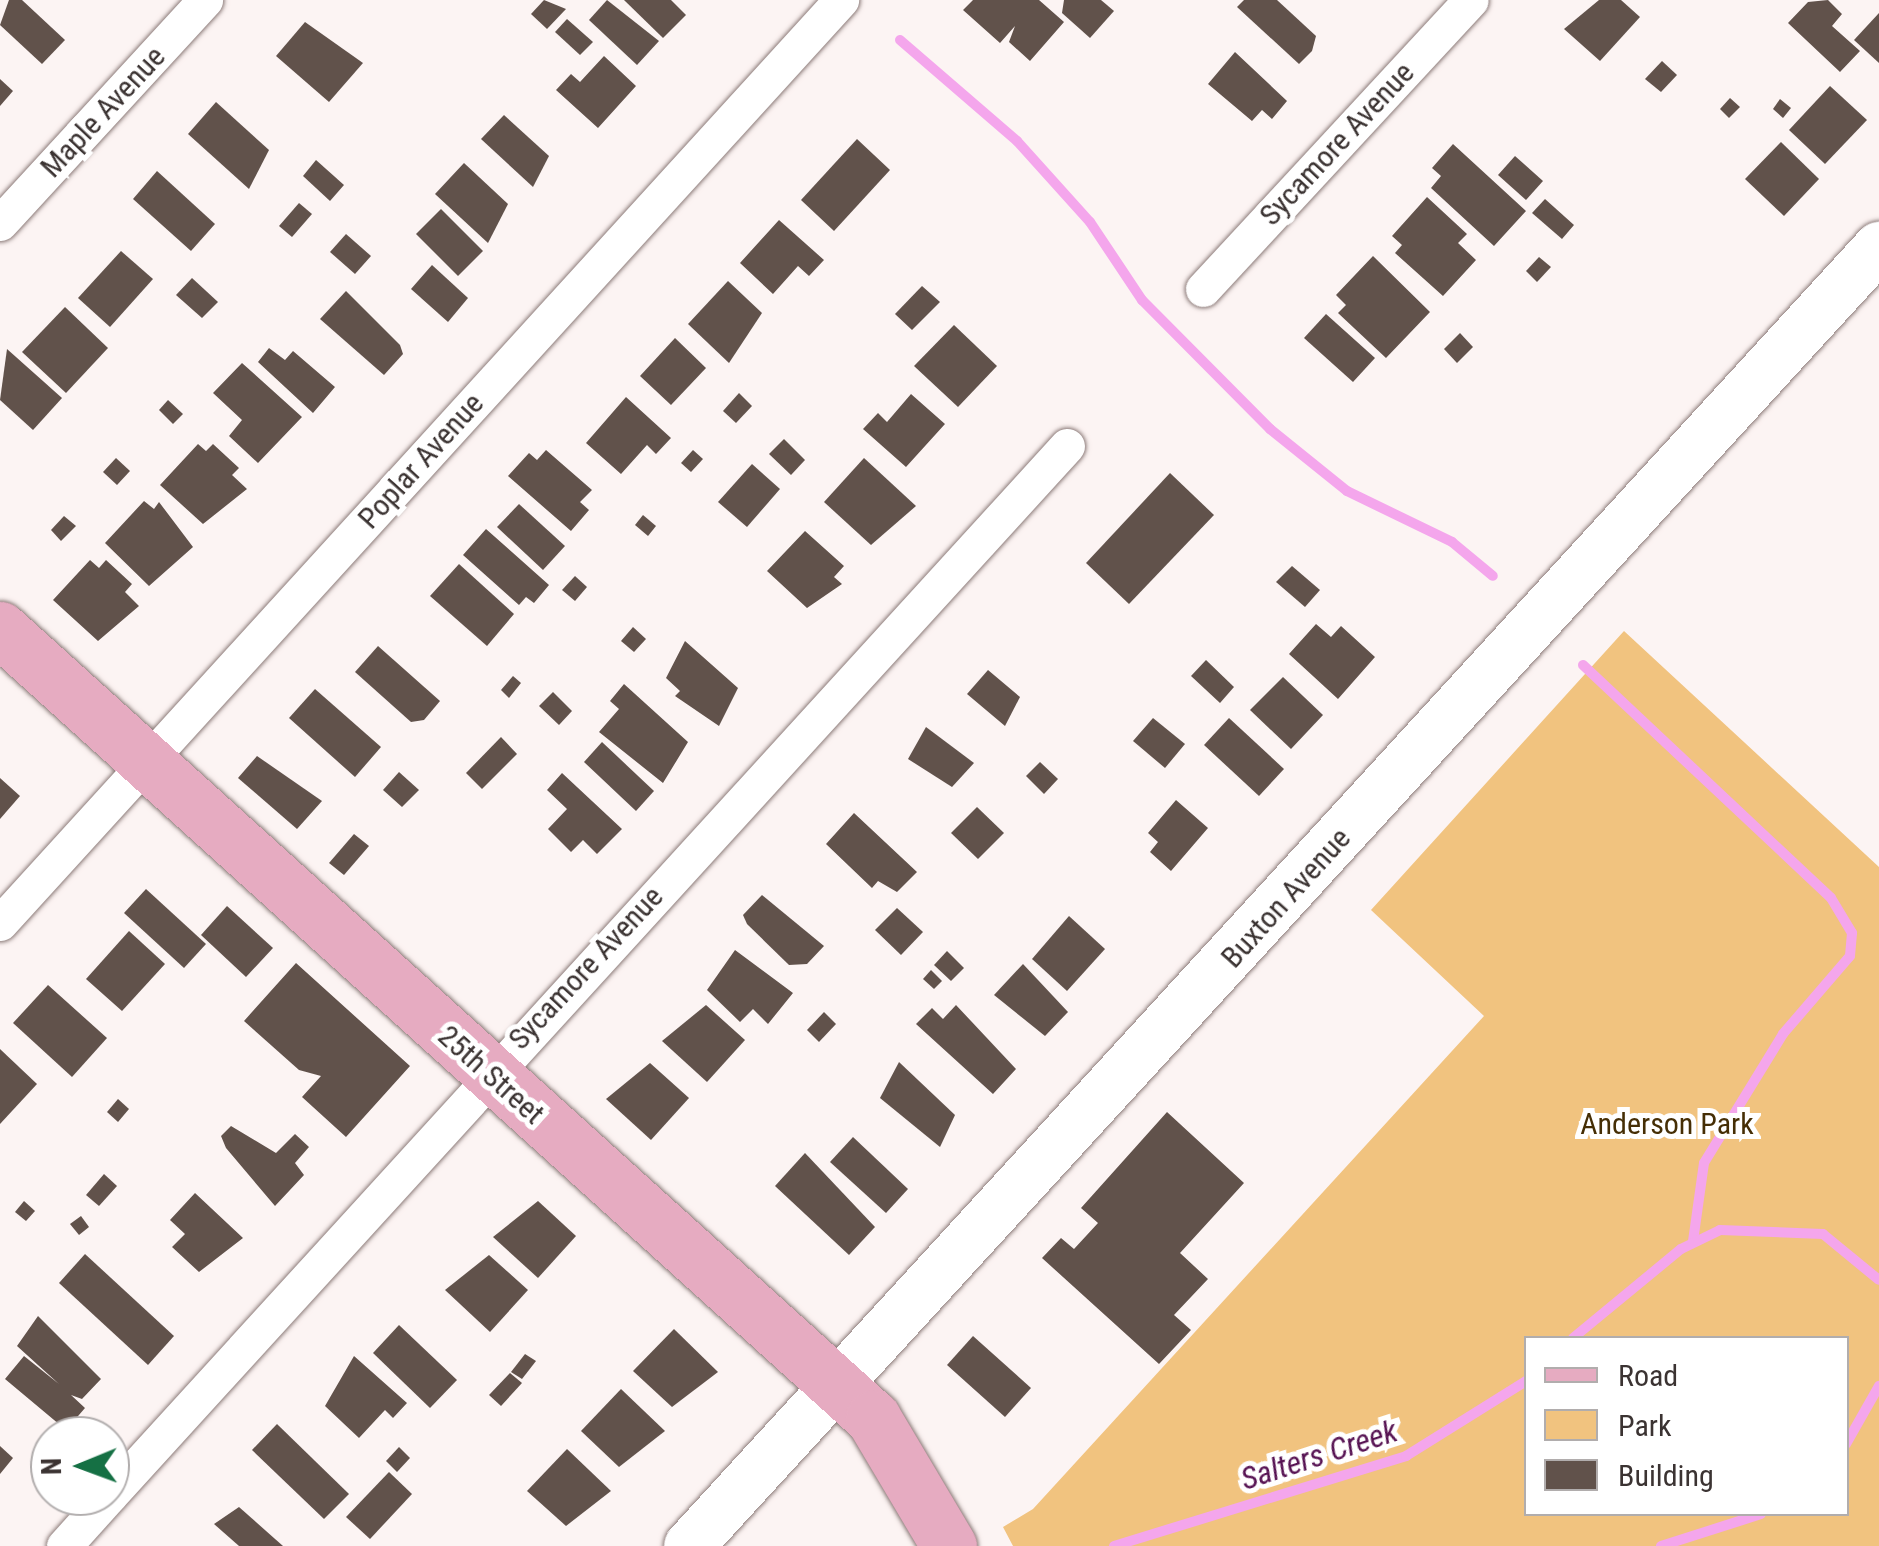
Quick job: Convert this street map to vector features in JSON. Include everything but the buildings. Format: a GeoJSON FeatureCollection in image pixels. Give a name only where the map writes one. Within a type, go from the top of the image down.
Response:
{"type":"FeatureCollection","features":[{"type":"Feature","properties":{"kind":"main road","name":"25th Street"},"geometry":{"type":"LineString","coordinates":[[0,630],[873,1418],[949,1546]]}},
{"type":"Feature","properties":{"kind":"street","name":"Maple Avenue"},"geometry":{"type":"LineString","coordinates":[[0,223],[205,0]]}},
{"type":"Feature","properties":{"kind":"street","name":"Poplar Avenue"},"geometry":{"type":"LineString","coordinates":[[0,922],[841,0]]}},
{"type":"Feature","properties":{"kind":"street","name":"Sycamore Avenue"},"geometry":{"type":"LineString","coordinates":[[1202,289],[1471,0]]}},
{"type":"Feature","properties":{"kind":"street","name":"Buxton Avenue"},"geometry":{"type":"LineString","coordinates":[[689,1546],[1879,247]]}},
{"type":"Feature","properties":{"kind":"street","name":"Sycamore Avenue"},"geometry":{"type":"LineString","coordinates":[[130,1472],[489,1074],[1067,446]]}},
{"type":"Feature","properties":{"kind":"street","name":"Sycamore Avenue"},"geometry":{"type":"LineString","coordinates":[[64,1546],[90,1516]]}},
{"type":"Feature","properties":{"kind":"green space","name":"Anderson Park"},"geometry":{"type":"Polygon","coordinates":[[[1624,631],[1879,867],[1879,1546],[1013,1546],[1003,1527],[1033,1509],[1484,1016],[1371,910],[1624,631]]]}},
{"type":"Feature","properties":{"kind":"waterway"},"geometry":{"type":"LineString","coordinates":[[900,40],[1017,141],[1090,222],[1142,300],[1270,429],[1347,491],[1452,542],[1493,576]]}},
{"type":"Feature","properties":{"kind":"waterway"},"geometry":{"type":"LineString","coordinates":[[1583,665],[1831,898],[1852,933],[1850,956],[1783,1034],[1704,1163],[1693,1241]]}},
{"type":"Feature","properties":{"kind":"waterway","name":"Salters Creek"},"geometry":{"type":"LineString","coordinates":[[1575,1336],[1681,1249],[1720,1230],[1823,1234],[1879,1280]]}},
{"type":"Feature","properties":{"kind":"waterway","name":"Salters Creek"},"geometry":{"type":"LineString","coordinates":[[1114,1546],[1406,1456],[1524,1382]]}},
{"type":"Feature","properties":{"kind":"waterway","name":"Salters Creek"},"geometry":{"type":"LineString","coordinates":[[1849,1439],[1879,1386]]}},
{"type":"Feature","properties":{"kind":"waterway","name":"Salters Creek"},"geometry":{"type":"LineString","coordinates":[[1661,1546],[1755,1516]]}}]}
